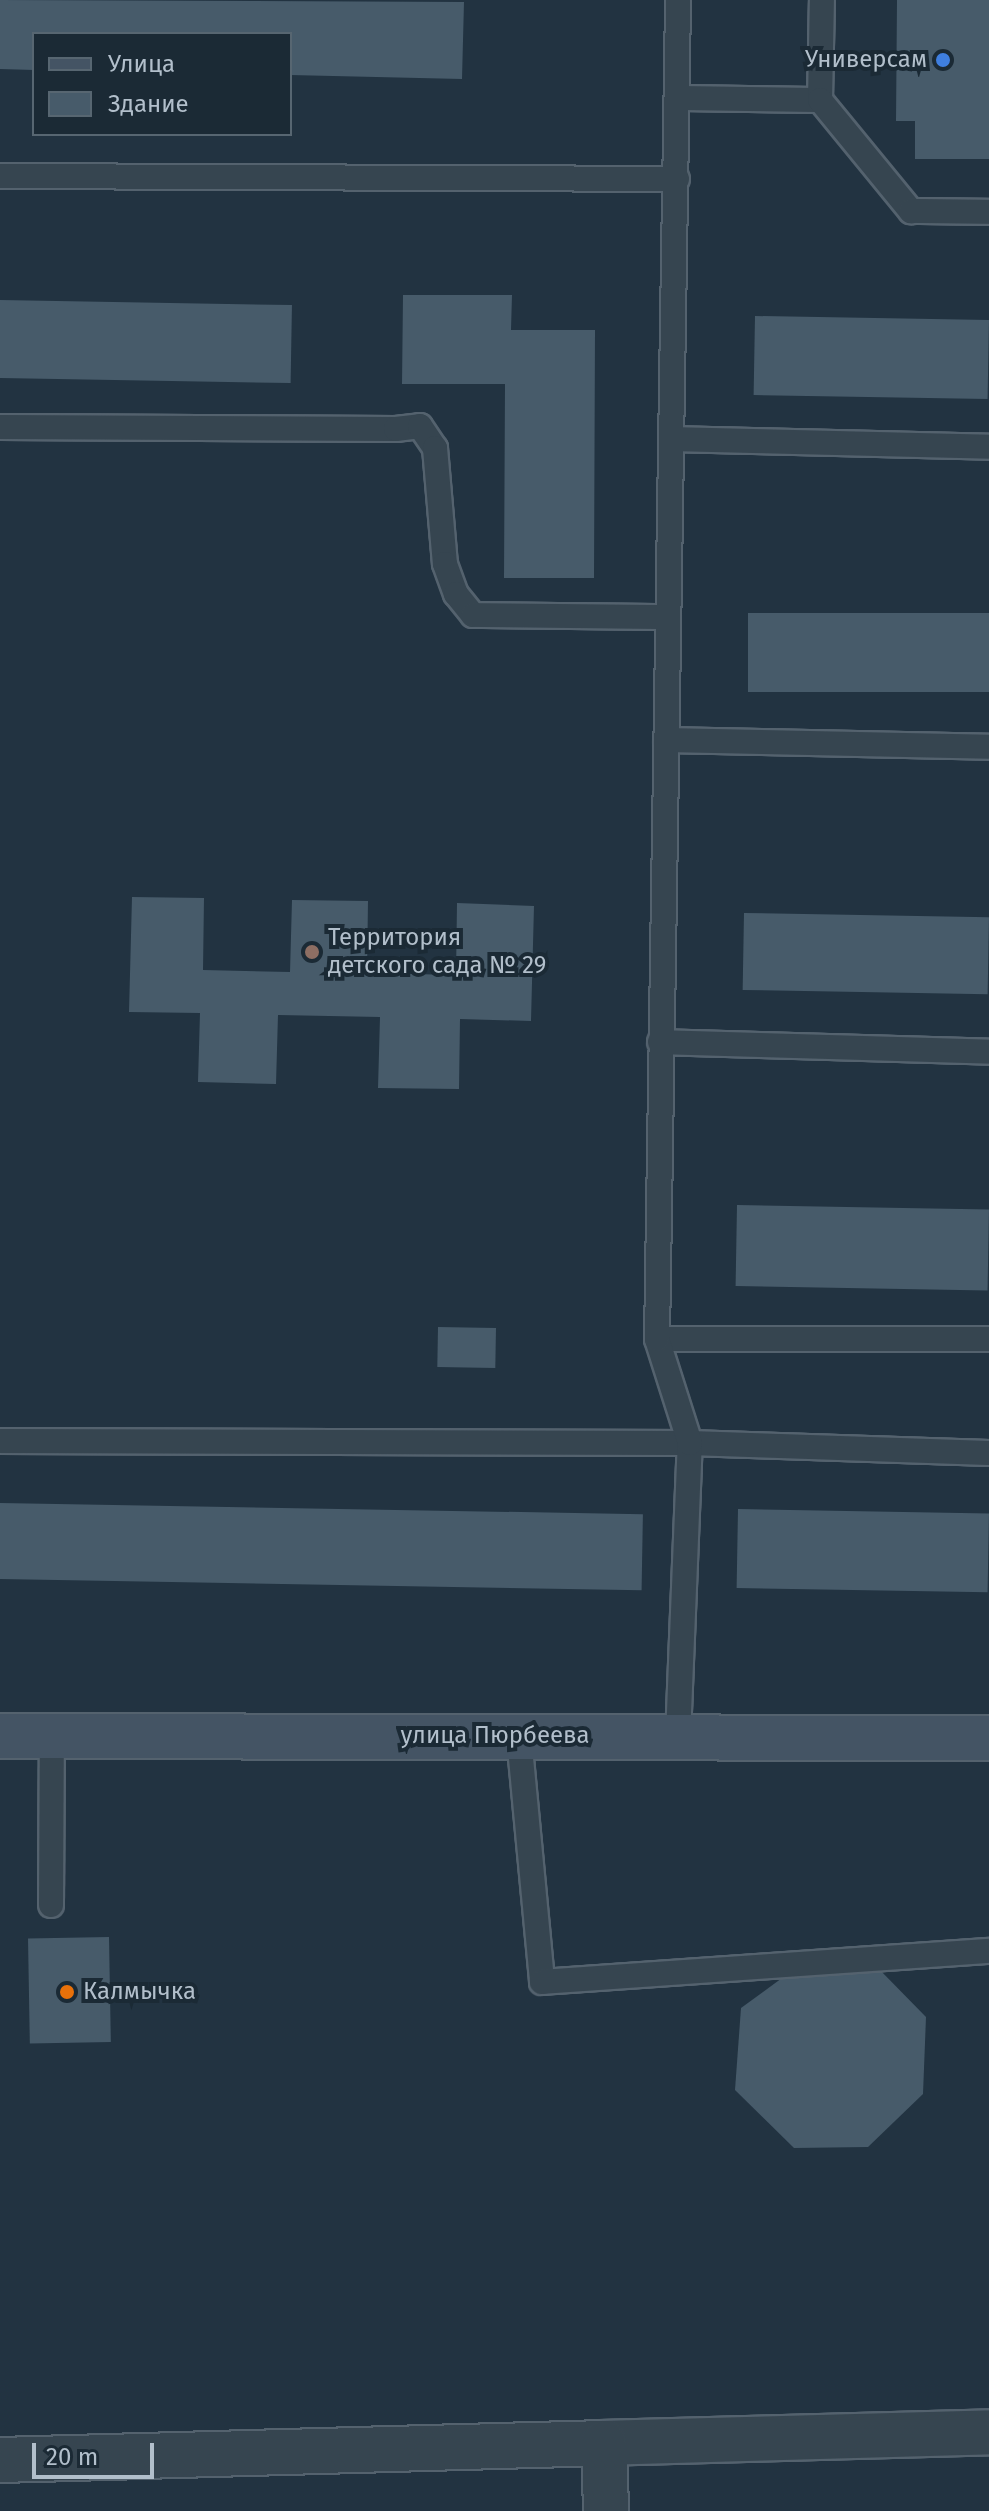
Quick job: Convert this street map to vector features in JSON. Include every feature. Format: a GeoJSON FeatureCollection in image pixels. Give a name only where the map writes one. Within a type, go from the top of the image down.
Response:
{"type":"FeatureCollection","features":[{"type":"Feature","properties":{"kind":"main road","name":"улица Пюрбеева"},"geometry":{"type":"LineString","coordinates":[[0,1736],[989,1738]]}},
{"type":"Feature","properties":{"kind":"street"},"geometry":{"type":"LineString","coordinates":[[0,2460],[989,2432]]}},
{"type":"Feature","properties":{"kind":"street"},"geometry":{"type":"LineString","coordinates":[[604,2443],[606,2511]]}},
{"type":"Feature","properties":{"kind":"lane"},"geometry":{"type":"LineString","coordinates":[[678,0],[657,1339],[690,1443],[678,1737]]}},
{"type":"Feature","properties":{"kind":"lane"},"geometry":{"type":"LineString","coordinates":[[822,0],[820,100],[911,211],[989,212]]}},
{"type":"Feature","properties":{"kind":"lane"},"geometry":{"type":"LineString","coordinates":[[677,98],[820,100]]}},
{"type":"Feature","properties":{"kind":"lane"},"geometry":{"type":"LineString","coordinates":[[0,176],[677,179]]}},
{"type":"Feature","properties":{"kind":"lane"},"geometry":{"type":"LineString","coordinates":[[0,427],[396,429],[420,426],[435,448],[445,564],[456,594],[473,615],[668,617]]}},
{"type":"Feature","properties":{"kind":"lane"},"geometry":{"type":"LineString","coordinates":[[672,439],[989,447]]}},
{"type":"Feature","properties":{"kind":"lane"},"geometry":{"type":"LineString","coordinates":[[666,740],[989,747]]}},
{"type":"Feature","properties":{"kind":"lane"},"geometry":{"type":"LineString","coordinates":[[660,1042],[989,1052]]}},
{"type":"Feature","properties":{"kind":"lane"},"geometry":{"type":"LineString","coordinates":[[657,1339],[989,1339]]}},
{"type":"Feature","properties":{"kind":"lane"},"geometry":{"type":"LineString","coordinates":[[1,1441],[690,1443],[989,1453]]}},
{"type":"Feature","properties":{"kind":"lane"},"geometry":{"type":"LineString","coordinates":[[51,1905],[52,1736]]}},
{"type":"Feature","properties":{"kind":"lane"},"geometry":{"type":"LineString","coordinates":[[519,1737],[542,1982],[989,1951]]}},
{"type":"Feature","properties":{"kind":"building"},"geometry":{"type":"Polygon","coordinates":[[[0,0],[464,2],[462,79],[292,75],[292,32],[32,32],[32,70],[0,69],[0,0]]]}},
{"type":"Feature","properties":{"kind":"building","name":"Универсам"},"geometry":{"type":"Polygon","coordinates":[[[897,0],[989,0],[989,159],[915,159],[915,121],[896,121],[897,0]]]}},
{"type":"Feature","properties":{"kind":"building"},"geometry":{"type":"Polygon","coordinates":[[[403,295],[512,295],[511,330],[595,330],[594,578],[504,578],[505,384],[402,384],[403,295]]]}},
{"type":"Feature","properties":{"kind":"building"},"geometry":{"type":"Polygon","coordinates":[[[0,300],[292,305],[291,383],[0,378],[0,300]]]}},
{"type":"Feature","properties":{"kind":"building"},"geometry":{"type":"Polygon","coordinates":[[[755,316],[989,320],[988,399],[754,395],[755,316]]]}},
{"type":"Feature","properties":{"kind":"building"},"geometry":{"type":"Polygon","coordinates":[[[748,613],[989,613],[989,692],[748,692],[748,613]]]}},
{"type":"Feature","properties":{"kind":"building"},"geometry":{"type":"Polygon","coordinates":[[[132,897],[204,898],[203,970],[290,972],[292,900],[368,901],[367,973],[456,975],[457,903],[534,906],[531,1021],[460,1019],[459,1089],[378,1088],[380,1017],[278,1015],[276,1084],[198,1082],[200,1013],[129,1012],[132,897]]]}},
{"type":"Feature","properties":{"kind":"building"},"geometry":{"type":"Polygon","coordinates":[[[744,913],[989,917],[988,994],[743,990],[744,913]]]}},
{"type":"Feature","properties":{"kind":"building"},"geometry":{"type":"Polygon","coordinates":[[[737,1205],[989,1209],[988,1290],[736,1286],[737,1205]]]}},
{"type":"Feature","properties":{"kind":"building"},"geometry":{"type":"Polygon","coordinates":[[[438,1327],[496,1328],[495,1368],[437,1367],[438,1327]]]}},
{"type":"Feature","properties":{"kind":"building"},"geometry":{"type":"Polygon","coordinates":[[[0,1503],[643,1514],[642,1590],[0,1579],[0,1503]]]}},
{"type":"Feature","properties":{"kind":"building"},"geometry":{"type":"Polygon","coordinates":[[[738,1509],[989,1513],[988,1592],[737,1588],[738,1509]]]}},
{"type":"Feature","properties":{"kind":"building"},"geometry":{"type":"Polygon","coordinates":[[[109,1937],[111,2042],[30,2043],[28,1938],[109,1937]]]}},
{"type":"Feature","properties":{"kind":"building"},"geometry":{"type":"Polygon","coordinates":[[[797,1967],[877,1967],[926,2017],[923,2094],[868,2147],[794,2148],[735,2090],[741,2008],[797,1967]]]}},
{"type":"Feature","properties":{"kind":"place","name":"Универсам"},"geometry":{"type":"Point","coordinates":[943,60]}},
{"type":"Feature","properties":{"kind":"place","name":"Территория детского сада № 29"},"geometry":{"type":"Point","coordinates":[312,952]}},
{"type":"Feature","properties":{"kind":"place","name":"Калмычка"},"geometry":{"type":"Point","coordinates":[67,1992]}}]}
